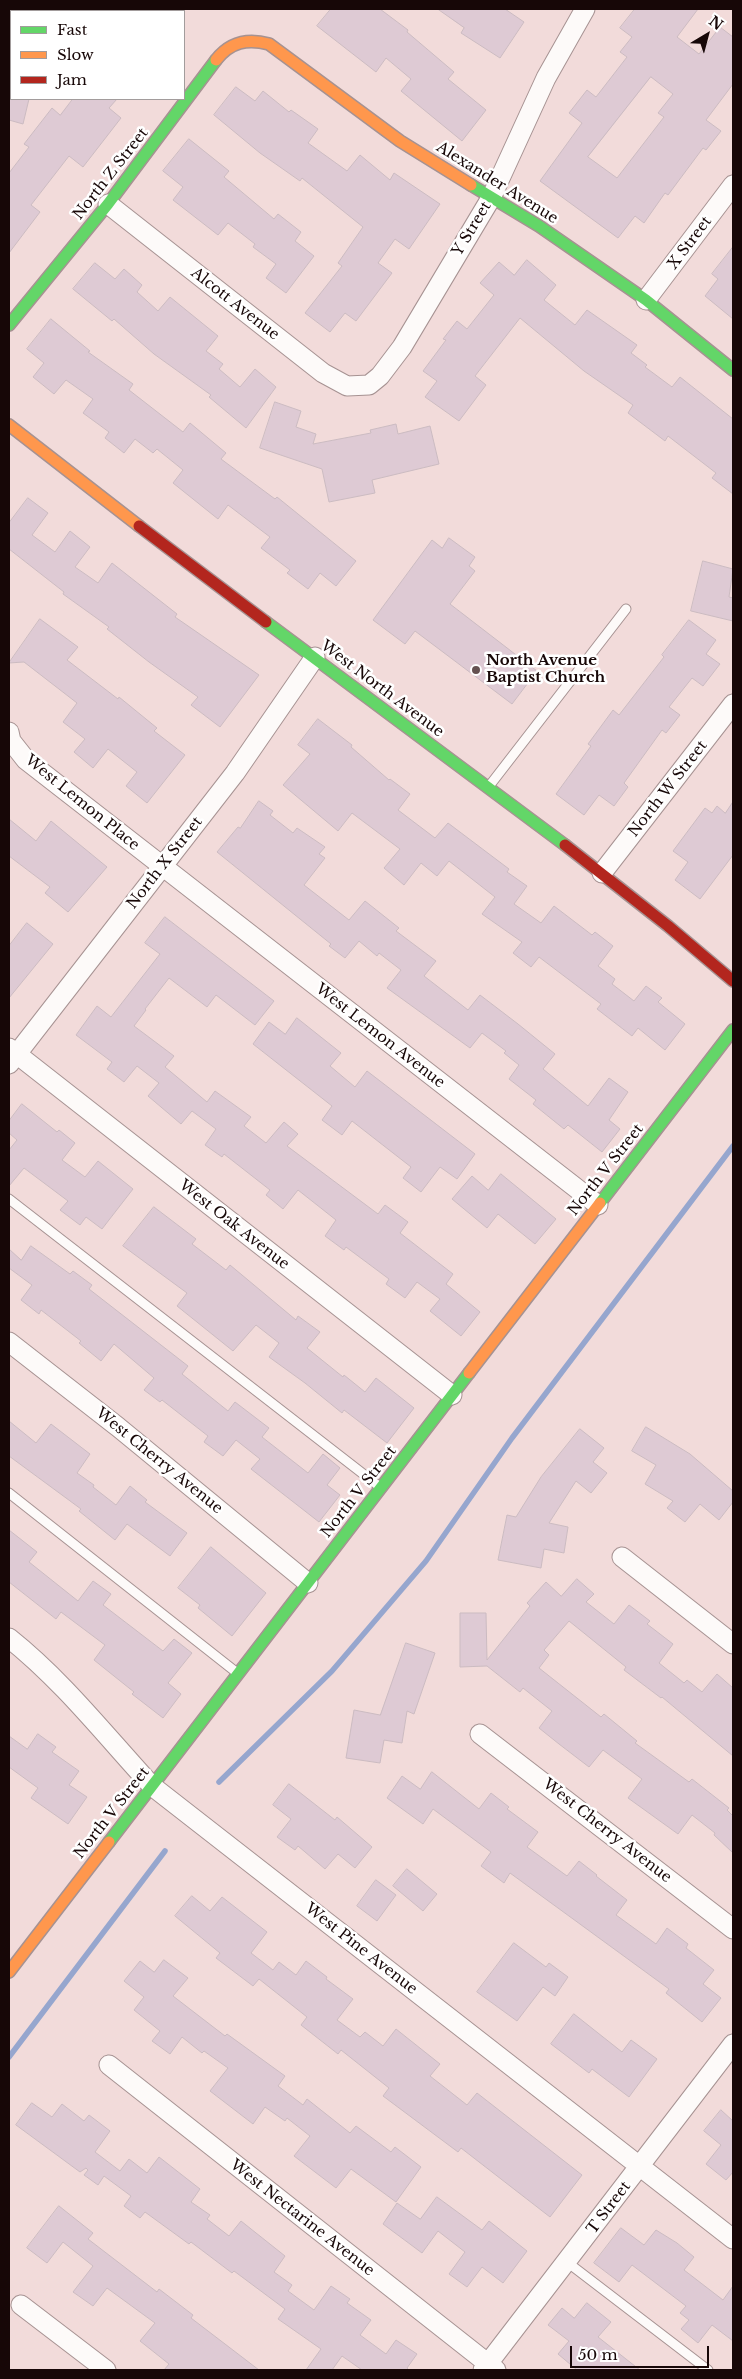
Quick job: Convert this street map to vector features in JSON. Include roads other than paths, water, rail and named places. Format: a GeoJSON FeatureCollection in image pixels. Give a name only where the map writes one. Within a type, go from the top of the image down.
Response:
{"type":"FeatureCollection","features":[{"type":"Feature","properties":{"kind":"street","name":"Y Street"},"geometry":{"type":"LineString","coordinates":[[369,385],[380,376],[402,347],[491,198],[546,78],[585,9]]}},
{"type":"Feature","properties":{"kind":"street","name":"Alexander Avenue"},"geometry":{"type":"LineString","coordinates":[[236,42],[257,40],[269,44],[400,141],[539,226],[646,300],[733,370]]}},
{"type":"Feature","properties":{"kind":"street","name":"North Z Street"},"geometry":{"type":"LineString","coordinates":[[9,325],[108,204],[225,49],[236,42]]}},
{"type":"Feature","properties":{"kind":"street","name":"X Street"},"geometry":{"type":"LineString","coordinates":[[646,300],[733,185]]}},
{"type":"Feature","properties":{"kind":"street","name":"Alcott Avenue"},"geometry":{"type":"LineString","coordinates":[[108,204],[323,373],[347,386],[369,385]]}},
{"type":"Feature","properties":{"kind":"street","name":"West North Avenue"},"geometry":{"type":"LineString","coordinates":[[9,425],[127,518],[602,873],[685,939],[733,981]]}},
{"type":"Feature","properties":{"kind":"street","name":"North X Street"},"geometry":{"type":"LineString","coordinates":[[11,1056],[235,773],[315,657]]}},
{"type":"Feature","properties":{"kind":"street","name":"North W Street"},"geometry":{"type":"LineString","coordinates":[[602,873],[731,711]]}},
{"type":"Feature","properties":{"kind":"street","name":"West Lemon Place"},"geometry":{"type":"LineString","coordinates":[[9,732],[11,740],[26,760],[162,867]]}},
{"type":"Feature","properties":{"kind":"street","name":"West Lemon Avenue"},"geometry":{"type":"LineString","coordinates":[[162,867],[598,1205]]}},
{"type":"Feature","properties":{"kind":"street","name":"North V Street"},"geometry":{"type":"LineString","coordinates":[[9,1972],[733,1030]]}},
{"type":"Feature","properties":{"kind":"street","name":"West Oak Avenue"},"geometry":{"type":"LineString","coordinates":[[11,1056],[452,1395]]}},
{"type":"Feature","properties":{"kind":"street","name":"West Cherry Avenue"},"geometry":{"type":"LineString","coordinates":[[9,1342],[118,1427],[308,1583]]}},
{"type":"Feature","properties":{"kind":"street"},"geometry":{"type":"LineString","coordinates":[[622,1557],[733,1644]]}},
{"type":"Feature","properties":{"kind":"street","name":"West Pine Avenue"},"geometry":{"type":"LineString","coordinates":[[9,1638],[33,1657],[95,1719],[152,1786],[733,2239]]}},
{"type":"Feature","properties":{"kind":"street","name":"West Cherry Avenue"},"geometry":{"type":"LineString","coordinates":[[480,1734],[733,1928]]}},
{"type":"Feature","properties":{"kind":"street","name":"T Street"},"geometry":{"type":"LineString","coordinates":[[489,2368],[733,2044]]}},
{"type":"Feature","properties":{"kind":"street","name":"West Nectarine Avenue"},"geometry":{"type":"LineString","coordinates":[[109,2065],[489,2368]]}},
{"type":"Feature","properties":{"kind":"street"},"geometry":{"type":"LineString","coordinates":[[22,2305],[106,2370]]}},
{"type":"Feature","properties":{"kind":"lane"},"geometry":{"type":"LineString","coordinates":[[488,788],[626,609]]}},
{"type":"Feature","properties":{"kind":"lane"},"geometry":{"type":"LineString","coordinates":[[9,1199],[381,1488]]}},
{"type":"Feature","properties":{"kind":"lane"},"geometry":{"type":"LineString","coordinates":[[9,1493],[238,1674]]}},
{"type":"Feature","properties":{"kind":"lane"},"geometry":{"type":"LineString","coordinates":[[567,2262],[708,2370]]}},
{"type":"Feature","properties":{"kind":"waterway"},"geometry":{"type":"LineString","coordinates":[[219,1782],[332,1671],[426,1561],[512,1438],[733,1146]]}},
{"type":"Feature","properties":{"kind":"waterway"},"geometry":{"type":"LineString","coordinates":[[9,2057],[165,1851]]}},
{"type":"Feature","properties":{"kind":"place","name":"North Avenue Baptist Church"},"geometry":{"type":"Point","coordinates":[476,670]}}]}
